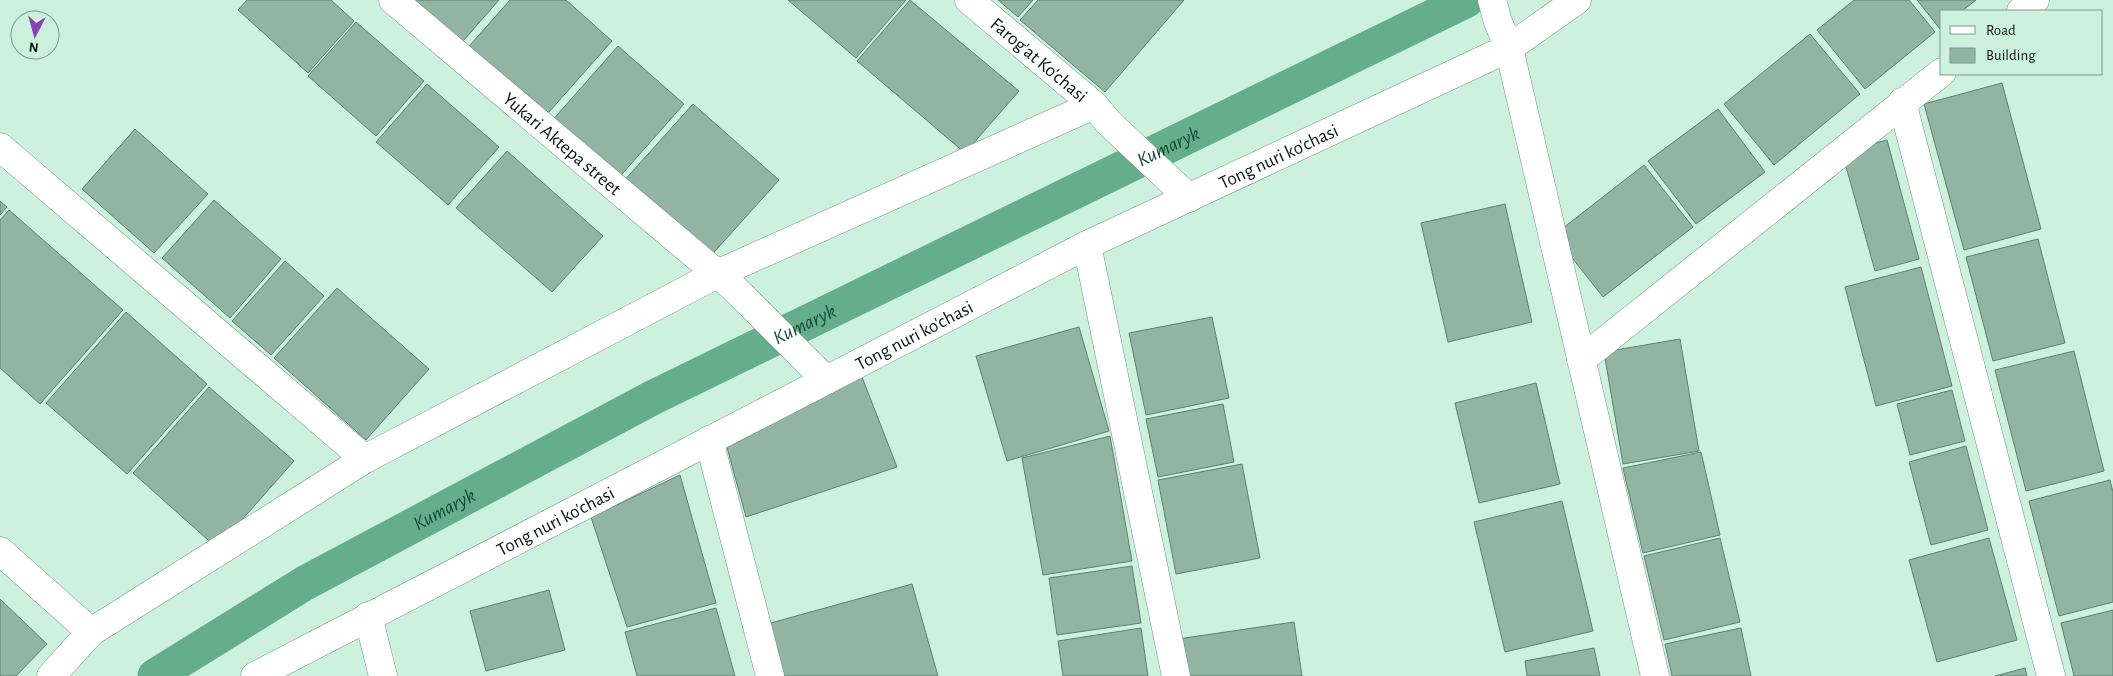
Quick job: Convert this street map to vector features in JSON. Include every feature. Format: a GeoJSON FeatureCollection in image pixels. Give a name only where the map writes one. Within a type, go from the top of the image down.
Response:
{"type":"FeatureCollection","features":[{"type":"Feature","properties":{"kind":"street","name":"Yukari Aktepa street"},"geometry":{"type":"LineString","coordinates":[[393,0],[725,280],[826,380]]}},
{"type":"Feature","properties":{"kind":"street","name":"Farog'at Ko'chasi"},"geometry":{"type":"LineString","coordinates":[[969,0],[1101,113],[1189,198]]}},
{"type":"Feature","properties":{"kind":"street","name":"Tong nuri ko'chasi"},"geometry":{"type":"LineString","coordinates":[[255,676],[1087,245],[1509,48],[1577,0]]}},
{"type":"Feature","properties":{"kind":"street"},"geometry":{"type":"LineString","coordinates":[[2022,10],[2035,0]]}},
{"type":"Feature","properties":{"kind":"street"},"geometry":{"type":"LineString","coordinates":[[1495,11],[1509,48],[1655,676]]}},
{"type":"Feature","properties":{"kind":"street"},"geometry":{"type":"LineString","coordinates":[[1581,360],[1940,74]]}},
{"type":"Feature","properties":{"kind":"street"},"geometry":{"type":"LineString","coordinates":[[1902,102],[2051,676]]}},
{"type":"Feature","properties":{"kind":"street"},"geometry":{"type":"LineString","coordinates":[[51,676],[91,632],[365,459],[725,280],[1101,113]]}},
{"type":"Feature","properties":{"kind":"street"},"geometry":{"type":"LineString","coordinates":[[0,147],[365,459]]}},
{"type":"Feature","properties":{"kind":"street"},"geometry":{"type":"LineString","coordinates":[[1087,245],[1176,676]]}},
{"type":"Feature","properties":{"kind":"street"},"geometry":{"type":"LineString","coordinates":[[709,440],[770,676]]}},
{"type":"Feature","properties":{"kind":"street"},"geometry":{"type":"LineString","coordinates":[[0,551],[91,632]]}},
{"type":"Feature","properties":{"kind":"street"},"geometry":{"type":"LineString","coordinates":[[368,616],[383,676]]}},
{"type":"Feature","properties":{"kind":"building"},"geometry":{"type":"Polygon","coordinates":[[[247,0],[331,0],[354,21],[308,73],[238,10],[247,0]]]}},
{"type":"Feature","properties":{"kind":"building"},"geometry":{"type":"Polygon","coordinates":[[[403,0],[499,0],[457,48],[403,0]]]}},
{"type":"Feature","properties":{"kind":"building"},"geometry":{"type":"Polygon","coordinates":[[[510,0],[566,0],[612,41],[541,121],[464,52],[510,0]]]}},
{"type":"Feature","properties":{"kind":"building"},"geometry":{"type":"Polygon","coordinates":[[[788,0],[906,0],[856,58],[788,0]]]}},
{"type":"Feature","properties":{"kind":"building"},"geometry":{"type":"Polygon","coordinates":[[[910,0],[1019,91],[965,153],[857,61],[910,0]]]}},
{"type":"Feature","properties":{"kind":"building"},"geometry":{"type":"Polygon","coordinates":[[[998,0],[1033,0],[1018,17],[998,0]]]}},
{"type":"Feature","properties":{"kind":"building"},"geometry":{"type":"Polygon","coordinates":[[[1038,0],[1184,0],[1105,92],[1020,20],[1038,0]]]}},
{"type":"Feature","properties":{"kind":"building"},"geometry":{"type":"Polygon","coordinates":[[[1854,0],[1909,0],[1935,32],[1865,89],[1817,30],[1854,0]]]}},
{"type":"Feature","properties":{"kind":"building"},"geometry":{"type":"Polygon","coordinates":[[[1917,0],[1976,0],[1963,10],[1940,10],[1940,29],[1917,0]]]}},
{"type":"Feature","properties":{"kind":"building"},"geometry":{"type":"Polygon","coordinates":[[[356,22],[424,81],[376,136],[308,76],[356,22]]]}},
{"type":"Feature","properties":{"kind":"building"},"geometry":{"type":"Polygon","coordinates":[[[1810,34],[1860,94],[1774,165],[1724,104],[1810,34]]]}},
{"type":"Feature","properties":{"kind":"building"},"geometry":{"type":"Polygon","coordinates":[[[618,46],[684,104],[615,182],[550,123],[618,46]]]}},
{"type":"Feature","properties":{"kind":"building"},"geometry":{"type":"Polygon","coordinates":[[[2002,83],[2041,229],[1964,250],[1924,104],[2002,83]]]}},
{"type":"Feature","properties":{"kind":"building"},"geometry":{"type":"Polygon","coordinates":[[[427,84],[499,147],[448,205],[376,142],[427,84]]]}},
{"type":"Feature","properties":{"kind":"building"},"geometry":{"type":"Polygon","coordinates":[[[693,104],[779,180],[708,259],[622,183],[693,104]]]}},
{"type":"Feature","properties":{"kind":"building"},"geometry":{"type":"Polygon","coordinates":[[[1718,109],[1765,172],[1696,224],[1648,161],[1718,109]]]}},
{"type":"Feature","properties":{"kind":"building"},"geometry":{"type":"Polygon","coordinates":[[[135,129],[208,194],[154,253],[82,189],[135,129]]]}},
{"type":"Feature","properties":{"kind":"building"},"geometry":{"type":"Polygon","coordinates":[[[1887,140],[1919,259],[1875,271],[1842,152],[1887,140]]]}},
{"type":"Feature","properties":{"kind":"building"},"geometry":{"type":"Polygon","coordinates":[[[507,151],[603,236],[552,292],[456,208],[507,151]]]}},
{"type":"Feature","properties":{"kind":"building"},"geometry":{"type":"Polygon","coordinates":[[[1644,165],[1693,227],[1603,297],[1554,235],[1644,165]]]}},
{"type":"Feature","properties":{"kind":"building"},"geometry":{"type":"Polygon","coordinates":[[[214,200],[281,259],[230,318],[162,258],[214,200]]]}},
{"type":"Feature","properties":{"kind":"building"},"geometry":{"type":"Polygon","coordinates":[[[0,201],[7,207],[0,215],[0,201]]]}},
{"type":"Feature","properties":{"kind":"building"},"geometry":{"type":"Polygon","coordinates":[[[1505,204],[1532,322],[1448,342],[1421,223],[1505,204]]]}},
{"type":"Feature","properties":{"kind":"building"},"geometry":{"type":"Polygon","coordinates":[[[9,210],[123,310],[40,404],[0,368],[0,220],[9,210]]]}},
{"type":"Feature","properties":{"kind":"building"},"geometry":{"type":"Polygon","coordinates":[[[2038,239],[2065,343],[1993,361],[1966,257],[2038,239]]]}},
{"type":"Feature","properties":{"kind":"building"},"geometry":{"type":"Polygon","coordinates":[[[285,261],[324,296],[271,355],[232,321],[285,261]]]}},
{"type":"Feature","properties":{"kind":"building"},"geometry":{"type":"Polygon","coordinates":[[[1921,267],[1952,386],[1876,406],[1845,287],[1921,267]]]}},
{"type":"Feature","properties":{"kind":"building"},"geometry":{"type":"Polygon","coordinates":[[[337,288],[429,369],[366,440],[274,358],[337,288]]]}},
{"type":"Feature","properties":{"kind":"building"},"geometry":{"type":"Polygon","coordinates":[[[126,312],[207,384],[127,474],[46,403],[126,312]]]}},
{"type":"Feature","properties":{"kind":"building"},"geometry":{"type":"Polygon","coordinates":[[[1212,317],[1229,398],[1146,415],[1129,333],[1212,317]]]}},
{"type":"Feature","properties":{"kind":"building"},"geometry":{"type":"Polygon","coordinates":[[[1079,327],[1109,431],[1007,461],[976,356],[1079,327]]]}},
{"type":"Feature","properties":{"kind":"building"},"geometry":{"type":"Polygon","coordinates":[[[1680,339],[1699,451],[1623,464],[1604,352],[1680,339]]]}},
{"type":"Feature","properties":{"kind":"building"},"geometry":{"type":"Polygon","coordinates":[[[2074,351],[2104,471],[2026,491],[1995,370],[2074,351]]]}},
{"type":"Feature","properties":{"kind":"building"},"geometry":{"type":"Polygon","coordinates":[[[860,372],[897,467],[746,517],[725,440],[860,372]]]}},
{"type":"Feature","properties":{"kind":"building"},"geometry":{"type":"Polygon","coordinates":[[[1536,383],[1560,484],[1479,503],[1455,403],[1536,383]]]}},
{"type":"Feature","properties":{"kind":"building"},"geometry":{"type":"Polygon","coordinates":[[[209,387],[294,461],[217,548],[133,473],[209,387]]]}},
{"type":"Feature","properties":{"kind":"building"},"geometry":{"type":"Polygon","coordinates":[[[1952,390],[1965,441],[1910,455],[1897,404],[1952,390]]]}},
{"type":"Feature","properties":{"kind":"building"},"geometry":{"type":"Polygon","coordinates":[[[1223,404],[1234,462],[1158,477],[1146,419],[1223,404]]]}},
{"type":"Feature","properties":{"kind":"building"},"geometry":{"type":"Polygon","coordinates":[[[1110,436],[1132,561],[1043,575],[1022,458],[1110,436]]]}},
{"type":"Feature","properties":{"kind":"building"},"geometry":{"type":"Polygon","coordinates":[[[1966,446],[1988,530],[1931,545],[1909,462],[1966,446]]]}},
{"type":"Feature","properties":{"kind":"building"},"geometry":{"type":"Polygon","coordinates":[[[1701,452],[1720,535],[1643,553],[1623,468],[1701,452]]]}},
{"type":"Feature","properties":{"kind":"building"},"geometry":{"type":"Polygon","coordinates":[[[1242,464],[1260,558],[1176,574],[1158,480],[1242,464]]]}},
{"type":"Feature","properties":{"kind":"building"},"geometry":{"type":"Polygon","coordinates":[[[680,475],[716,603],[627,627],[591,517],[680,475]]]}},
{"type":"Feature","properties":{"kind":"building"},"geometry":{"type":"Polygon","coordinates":[[[2110,480],[2113,492],[2113,602],[2059,616],[2029,501],[2110,480]]]}},
{"type":"Feature","properties":{"kind":"building"},"geometry":{"type":"Polygon","coordinates":[[[1562,501],[1593,631],[1505,652],[1474,522],[1562,501]]]}},
{"type":"Feature","properties":{"kind":"building"},"geometry":{"type":"Polygon","coordinates":[[[1720,538],[1740,622],[1664,640],[1644,556],[1720,538]]]}},
{"type":"Feature","properties":{"kind":"building"},"geometry":{"type":"Polygon","coordinates":[[[1989,538],[2017,640],[1937,662],[1909,560],[1989,538]]]}},
{"type":"Feature","properties":{"kind":"building"},"geometry":{"type":"Polygon","coordinates":[[[1132,566],[1141,623],[1057,635],[1049,578],[1132,566]]]}},
{"type":"Feature","properties":{"kind":"building"},"geometry":{"type":"Polygon","coordinates":[[[912,584],[938,676],[782,676],[767,624],[912,584]]]}},
{"type":"Feature","properties":{"kind":"building"},"geometry":{"type":"Polygon","coordinates":[[[549,590],[565,650],[486,671],[470,611],[549,590]]]}},
{"type":"Feature","properties":{"kind":"building"},"geometry":{"type":"Polygon","coordinates":[[[0,599],[47,644],[16,676],[0,676],[0,599]]]}},
{"type":"Feature","properties":{"kind":"building"},"geometry":{"type":"Polygon","coordinates":[[[716,608],[735,676],[637,676],[625,632],[716,608]]]}},
{"type":"Feature","properties":{"kind":"building"},"geometry":{"type":"Polygon","coordinates":[[[2113,610],[2113,676],[2074,676],[2061,623],[2113,610]]]}},
{"type":"Feature","properties":{"kind":"building"},"geometry":{"type":"Polygon","coordinates":[[[1294,622],[1302,676],[1184,676],[1178,639],[1294,622]]]}},
{"type":"Feature","properties":{"kind":"building"},"geometry":{"type":"Polygon","coordinates":[[[1141,628],[1148,676],[1063,676],[1058,641],[1141,628]]]}},
{"type":"Feature","properties":{"kind":"building"},"geometry":{"type":"Polygon","coordinates":[[[1741,628],[1751,676],[1672,676],[1665,644],[1741,628]]]}},
{"type":"Feature","properties":{"kind":"building"},"geometry":{"type":"Polygon","coordinates":[[[1594,648],[1600,676],[1527,676],[1525,661],[1594,648]]]}},
{"type":"Feature","properties":{"kind":"building"},"geometry":{"type":"Polygon","coordinates":[[[2025,668],[2027,676],[1995,676],[2025,668]]]}},
{"type":"Feature","properties":{"kind":"waterway","name":"Kumaryk"},"geometry":{"type":"LineString","coordinates":[[155,676],[305,583],[652,398],[1467,0]]}}]}
